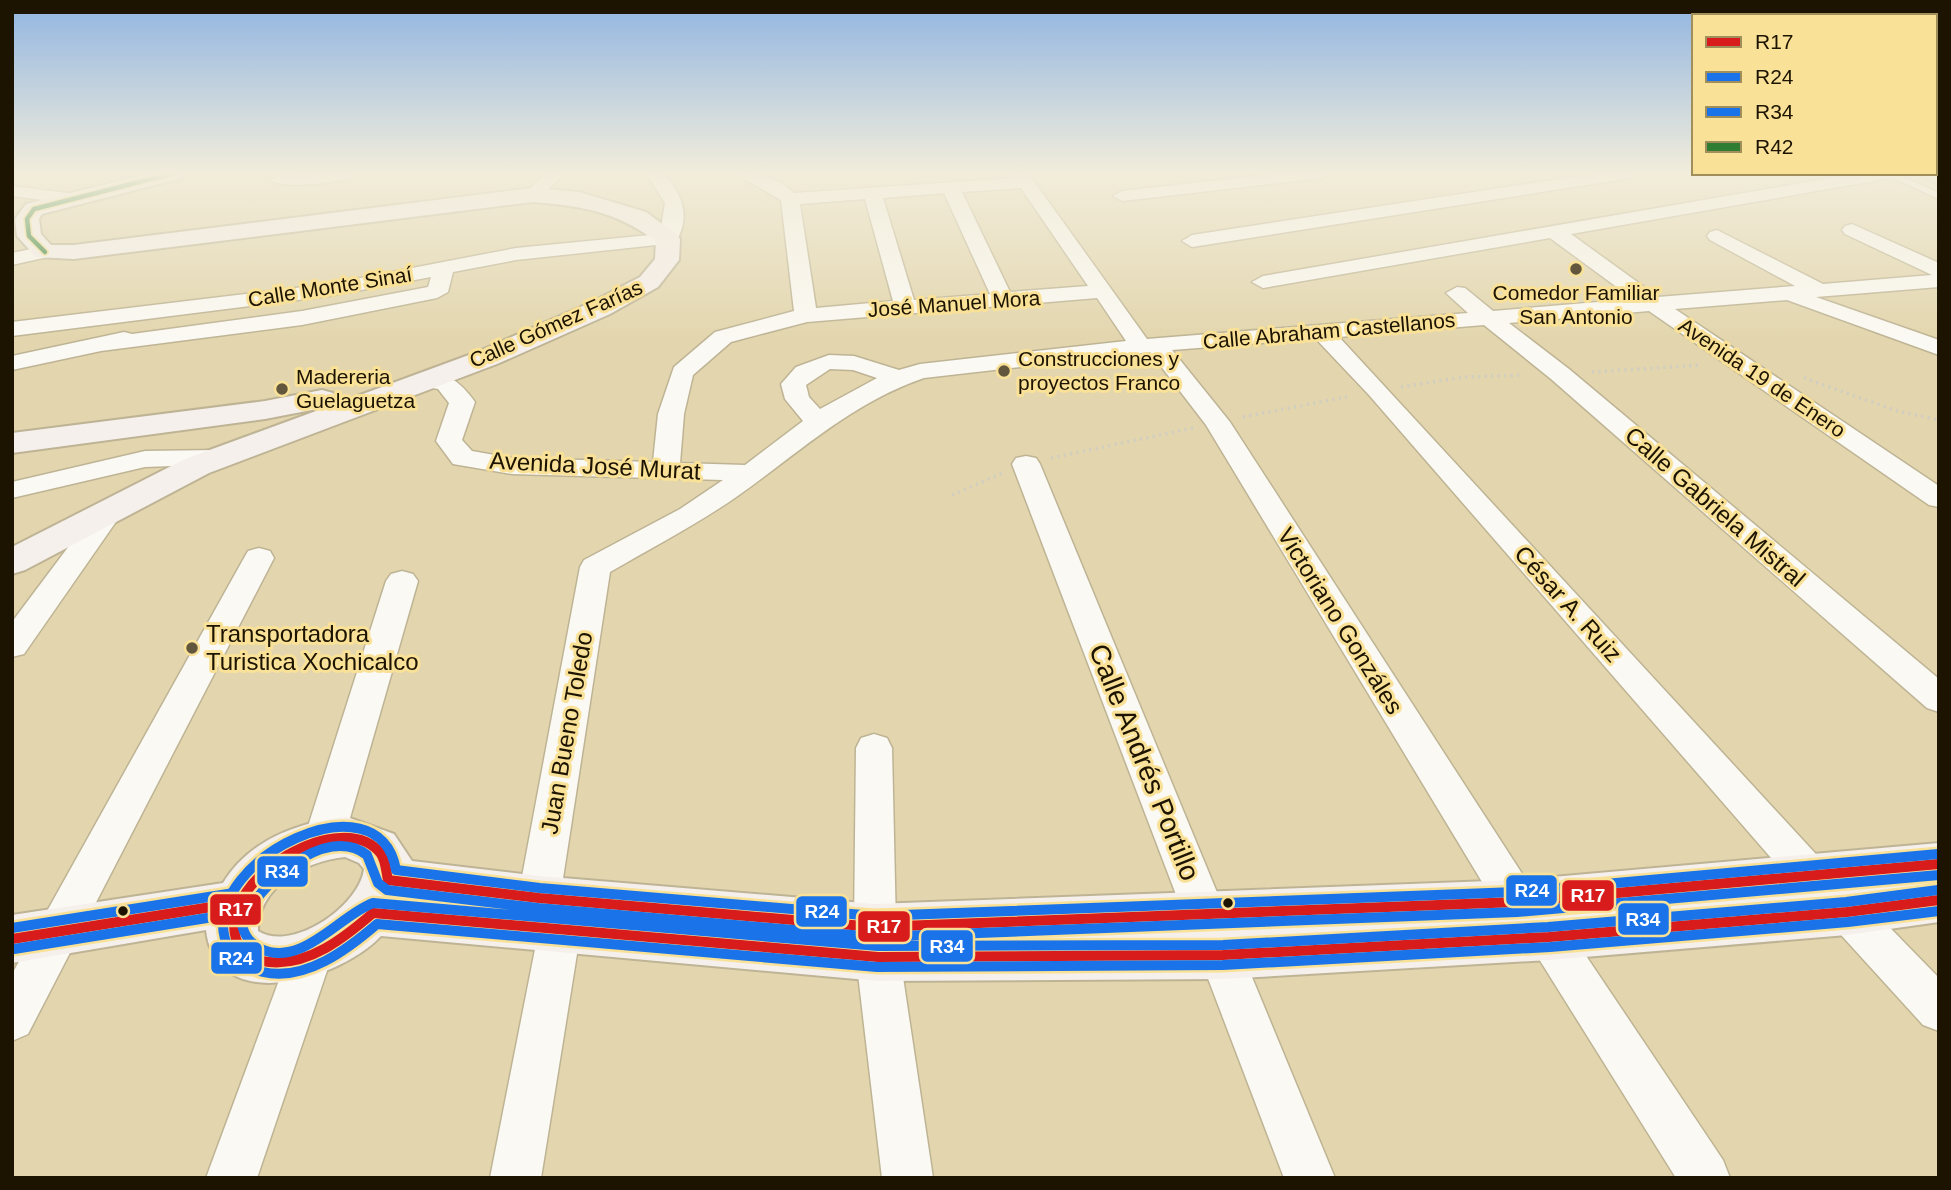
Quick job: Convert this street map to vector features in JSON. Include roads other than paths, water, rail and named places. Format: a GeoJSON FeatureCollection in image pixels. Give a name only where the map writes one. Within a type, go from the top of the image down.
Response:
{"type":"FeatureCollection","features":[{"type":"Feature","properties":{"kind":"street"},"geometry":{"type":"LineString","coordinates":[[25,229],[45,252]]}},
{"type":"Feature","properties":{"kind":"street"},"geometry":{"type":"LineString","coordinates":[[12,260],[45,252],[112,249],[272,229]]}},
{"type":"Feature","properties":{"kind":"street"},"geometry":{"type":"LineString","coordinates":[[654,229],[668,239]]}},
{"type":"Feature","properties":{"kind":"street","name":"Calle Gómez Farías"},"geometry":{"type":"LineString","coordinates":[[425,380],[500,352],[601,308],[649,282],[667,260],[668,239],[672,229]]}},
{"type":"Feature","properties":{"kind":"street"},"geometry":{"type":"LineString","coordinates":[[791,229],[806,315]]}},
{"type":"Feature","properties":{"kind":"street"},"geometry":{"type":"LineString","coordinates":[[883,229],[905,307]]}},
{"type":"Feature","properties":{"kind":"street"},"geometry":{"type":"LineString","coordinates":[[970,229],[1004,301]]}},
{"type":"Feature","properties":{"kind":"street","name":"Victoriano Gonzáles"},"geometry":{"type":"LineString","coordinates":[[1059,229],[1102,291],[1217,422],[1533,920],[1705,1178]]}},
{"type":"Feature","properties":{"kind":"street"},"geometry":{"type":"LineString","coordinates":[[1192,241],[1272,229]]}},
{"type":"Feature","properties":{"kind":"street"},"geometry":{"type":"LineString","coordinates":[[1264,282],[1563,229]]}},
{"type":"Feature","properties":{"kind":"street","name":"Avenida 19 de Enero"},"geometry":{"type":"LineString","coordinates":[[1552,230],[1656,305],[1939,499]]}},
{"type":"Feature","properties":{"kind":"street"},"geometry":{"type":"LineString","coordinates":[[1852,230],[1939,271]]}},
{"type":"Feature","properties":{"kind":"street"},"geometry":{"type":"LineString","coordinates":[[1717,236],[1821,291]]}},
{"type":"Feature","properties":{"kind":"street","name":"Calle Monte Sinaí"},"geometry":{"type":"LineString","coordinates":[[12,330],[329,290],[501,256],[668,239]]}},
{"type":"Feature","properties":{"kind":"street"},"geometry":{"type":"LineString","coordinates":[[496,280],[501,256]]}},
{"type":"Feature","properties":{"kind":"street"},"geometry":{"type":"LineString","coordinates":[[12,363],[105,345],[302,318],[438,292],[444,268]]}},
{"type":"Feature","properties":{"kind":"street","name":"Calle Abraham Castellanos"},"geometry":{"type":"LineString","coordinates":[[595,567],[702,507],[816,420],[896,377],[920,371],[1148,346],[1939,281]]}},
{"type":"Feature","properties":{"kind":"street","name":"José Manuel Mora"},"geometry":{"type":"LineString","coordinates":[[666,471],[671,414],[682,372],[723,337],[806,315],[1102,291]]}},
{"type":"Feature","properties":{"kind":"street","name":"Calle Gabriela Mistral"},"geometry":{"type":"LineString","coordinates":[[1457,293],[1560,374],[1939,699]]}},
{"type":"Feature","properties":{"kind":"street"},"geometry":{"type":"LineString","coordinates":[[1786,294],[1939,348]]}},
{"type":"Feature","properties":{"kind":"street","name":"Calle Monte Sinaí"},"geometry":{"type":"LineString","coordinates":[[105,345],[169,326],[199,307]]}},
{"type":"Feature","properties":{"kind":"street","name":"César A. Ruiz"},"geometry":{"type":"LineString","coordinates":[[1322,332],[1378,390],[1830,894],[1939,1010]]}},
{"type":"Feature","properties":{"kind":"street"},"geometry":{"type":"LineString","coordinates":[[816,420],[797,399],[793,384],[804,370],[825,362],[851,361],[896,377]]}},
{"type":"Feature","properties":{"kind":"street"},"geometry":{"type":"LineString","coordinates":[[12,443],[265,410],[425,380]]}},
{"type":"Feature","properties":{"kind":"street"},"geometry":{"type":"LineString","coordinates":[[12,562],[207,462],[425,380]]}},
{"type":"Feature","properties":{"kind":"street","name":"Avenida José Murat"},"geometry":{"type":"LineString","coordinates":[[425,380],[446,383],[462,402],[449,441],[463,458],[512,466],[750,473]]}},
{"type":"Feature","properties":{"kind":"street"},"geometry":{"type":"LineString","coordinates":[[12,489],[145,459],[207,462]]}},
{"type":"Feature","properties":{"kind":"street"},"geometry":{"type":"LineString","coordinates":[[12,501],[139,467],[207,462]]}},
{"type":"Feature","properties":{"kind":"street","name":"Calle Andrés Portillo"},"geometry":{"type":"LineString","coordinates":[[1026,464],[1310,1178]]}},
{"type":"Feature","properties":{"kind":"street"},"geometry":{"type":"LineString","coordinates":[[12,646],[106,516]]}},
{"type":"Feature","properties":{"kind":"street"},"geometry":{"type":"LineString","coordinates":[[12,1019],[34,935],[259,558]]}},
{"type":"Feature","properties":{"kind":"street","name":"Juan Bueno Toledo"},"geometry":{"type":"LineString","coordinates":[[515,1178],[595,567]]}},
{"type":"Feature","properties":{"kind":"street"},"geometry":{"type":"LineString","coordinates":[[324,839],[402,581]]}},
{"type":"Feature","properties":{"kind":"street"},"geometry":{"type":"LineString","coordinates":[[874,748],[876,942],[908,1178]]}},
{"type":"Feature","properties":{"kind":"street"},"geometry":{"type":"LineString","coordinates":[[346,837],[366,841],[380,850],[388,863],[380,897],[334,945],[310,956],[284,961],[261,960],[244,952],[233,939],[231,922],[236,902],[251,881],[272,862],[297,848],[324,839],[346,837]]}},
{"type":"Feature","properties":{"kind":"street"},"geometry":{"type":"LineString","coordinates":[[1830,894],[1939,864]]}},
{"type":"Feature","properties":{"kind":"street"},"geometry":{"type":"LineString","coordinates":[[380,897],[876,942],[1214,935],[1533,920],[1830,894],[1939,900]]}},
{"type":"Feature","properties":{"kind":"street"},"geometry":{"type":"LineString","coordinates":[[34,935],[236,902]]}},
{"type":"Feature","properties":{"kind":"street"},"geometry":{"type":"LineString","coordinates":[[231,1178],[310,956]]}},
{"type":"Feature","properties":{"kind":"place","name":"Comedor Familiar San Antonio"},"geometry":{"type":"Point","coordinates":[1576,269]}},
{"type":"Feature","properties":{"kind":"place","name":"Construcciones y proyectos Franco"},"geometry":{"type":"Point","coordinates":[1004,371]}},
{"type":"Feature","properties":{"kind":"place","name":"Madereria Guelaguetza"},"geometry":{"type":"Point","coordinates":[282,389]}},
{"type":"Feature","properties":{"kind":"place","name":"Transportadora Turistica Xochicalco"},"geometry":{"type":"Point","coordinates":[192,648]}}]}
